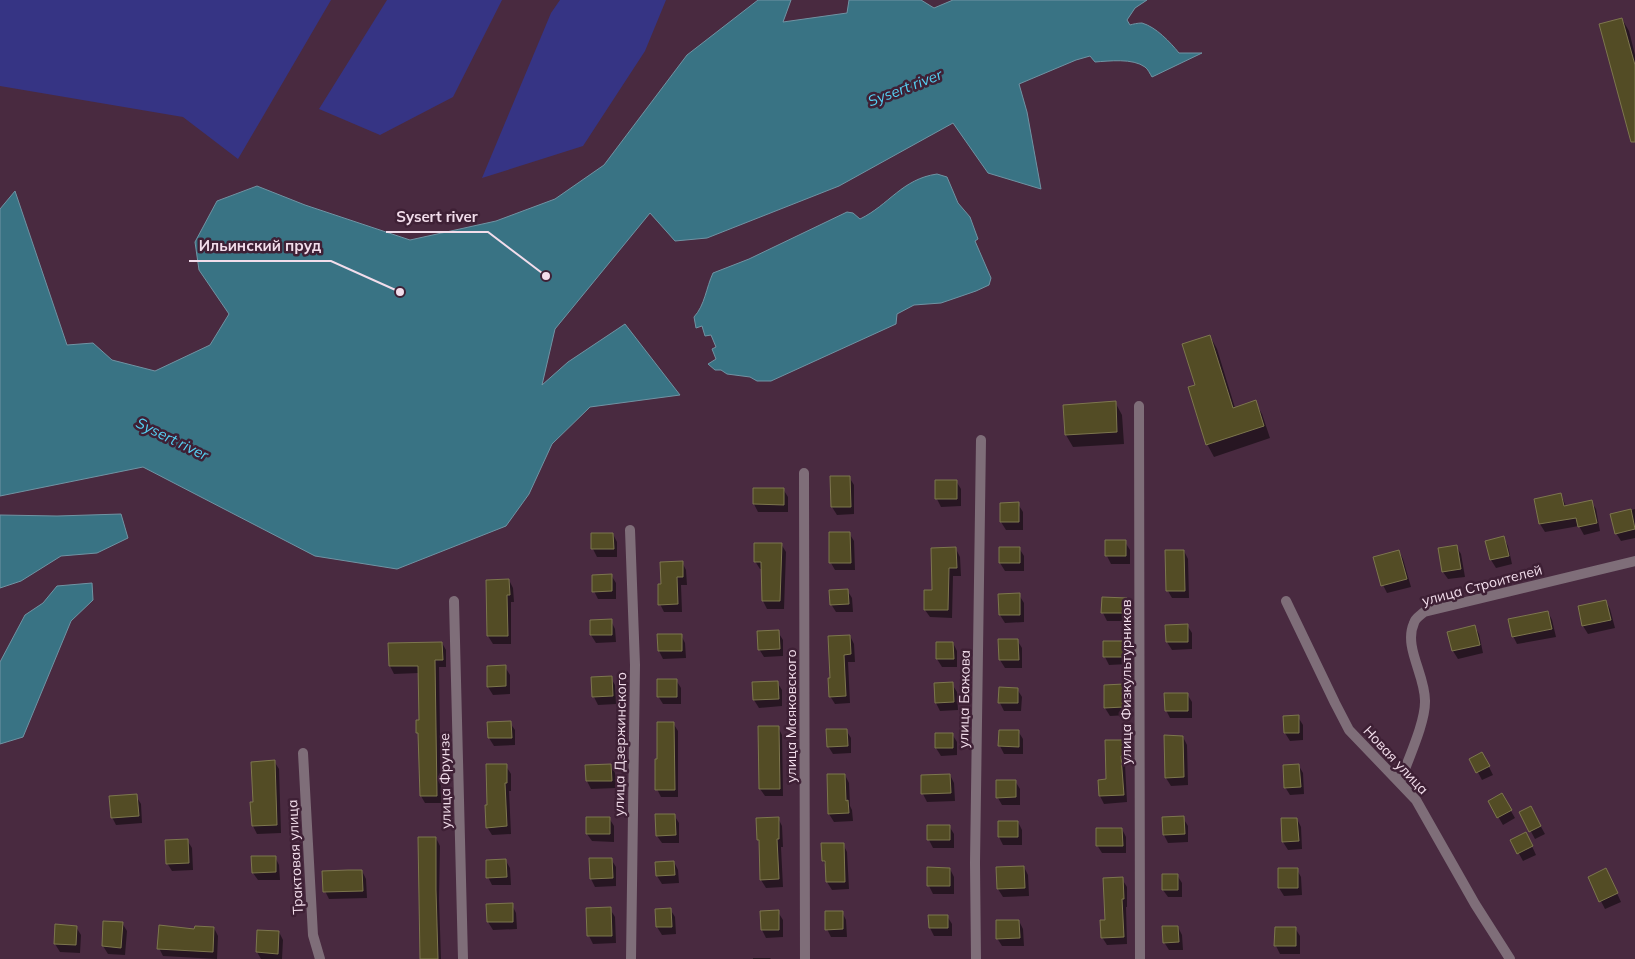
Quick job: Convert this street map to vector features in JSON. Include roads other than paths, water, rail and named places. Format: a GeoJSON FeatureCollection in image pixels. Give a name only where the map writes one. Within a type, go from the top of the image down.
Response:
{"type":"FeatureCollection","features":[{"type":"Feature","properties":{"kind":"street","name":"улица Физкультурников"},"geometry":{"type":"LineString","coordinates":[[1139,406],[1140,959]]}},
{"type":"Feature","properties":{"kind":"street","name":"улица Бажова"},"geometry":{"type":"LineString","coordinates":[[976,959],[975,863],[981,440]]}},
{"type":"Feature","properties":{"kind":"street","name":"улица Маяковского"},"geometry":{"type":"LineString","coordinates":[[804,473],[805,959]]}},
{"type":"Feature","properties":{"kind":"street","name":"улица Дзержинского"},"geometry":{"type":"LineString","coordinates":[[630,530],[635,665],[631,959]]}},
{"type":"Feature","properties":{"kind":"street","name":"улица Строителей"},"geometry":{"type":"LineString","coordinates":[[1400,783],[1422,719],[1425,702],[1422,678],[1412,651],[1411,633],[1414,621],[1424,612],[1635,561]]}},
{"type":"Feature","properties":{"kind":"street","name":"Новая улица"},"geometry":{"type":"LineString","coordinates":[[1286,601],[1334,703],[1349,730],[1416,800],[1510,959]]}},
{"type":"Feature","properties":{"kind":"street","name":"улица Фрунзе"},"geometry":{"type":"LineString","coordinates":[[454,602],[463,959]]}},
{"type":"Feature","properties":{"kind":"street","name":"Трактовая улица"},"geometry":{"type":"LineString","coordinates":[[303,753],[313,935],[320,959]]}},
{"type":"Feature","properties":{"kind":"water"},"geometry":{"type":"Polygon","coordinates":[[[758,0],[791,0],[783,22],[847,13],[849,0],[921,0],[934,8],[953,0],[1147,0],[1135,8],[1127,20],[1130,25],[1142,23],[1147,25],[1157,31],[1179,53],[1202,53],[1152,77],[1146,68],[1140,64],[1121,61],[1095,62],[1090,56],[1019,84],[1027,112],[1041,189],[988,173],[953,123],[839,186],[707,238],[675,241],[650,213],[555,329],[542,385],[568,362],[625,324],[680,395],[590,407],[552,444],[529,494],[506,526],[397,569],[315,556],[143,467],[0,496],[0,209],[15,191],[67,345],[93,343],[112,360],[155,371],[210,345],[229,314],[199,270],[195,242],[217,201],[257,186],[305,205],[410,240],[496,221],[555,199],[604,165],[687,55],[758,0]]]}},
{"type":"Feature","properties":{"kind":"water"},"geometry":{"type":"Polygon","coordinates":[[[937,174],[947,177],[958,203],[970,217],[978,239],[975,241],[991,278],[989,285],[941,303],[914,305],[897,314],[896,324],[771,381],[757,381],[750,377],[727,374],[721,370],[715,370],[708,364],[716,359],[712,349],[716,347],[711,335],[705,336],[702,326],[696,328],[694,317],[703,302],[713,273],[749,259],[847,212],[853,213],[860,219],[914,181],[937,174]]]}},
{"type":"Feature","properties":{"kind":"water"},"geometry":{"type":"Polygon","coordinates":[[[121,514],[128,538],[97,553],[61,556],[21,581],[0,588],[0,515],[121,514]]]}},
{"type":"Feature","properties":{"kind":"water"},"geometry":{"type":"Polygon","coordinates":[[[92,583],[93,600],[71,621],[23,737],[0,744],[0,662],[25,615],[43,603],[57,586],[92,583]]]}},
{"type":"Feature","properties":{"kind":"place","name":"Sysert river"},"geometry":{"type":"Point","coordinates":[546,276]}},
{"type":"Feature","properties":{"kind":"place","name":"Ильинский пруд"},"geometry":{"type":"Point","coordinates":[400,292]}}]}
